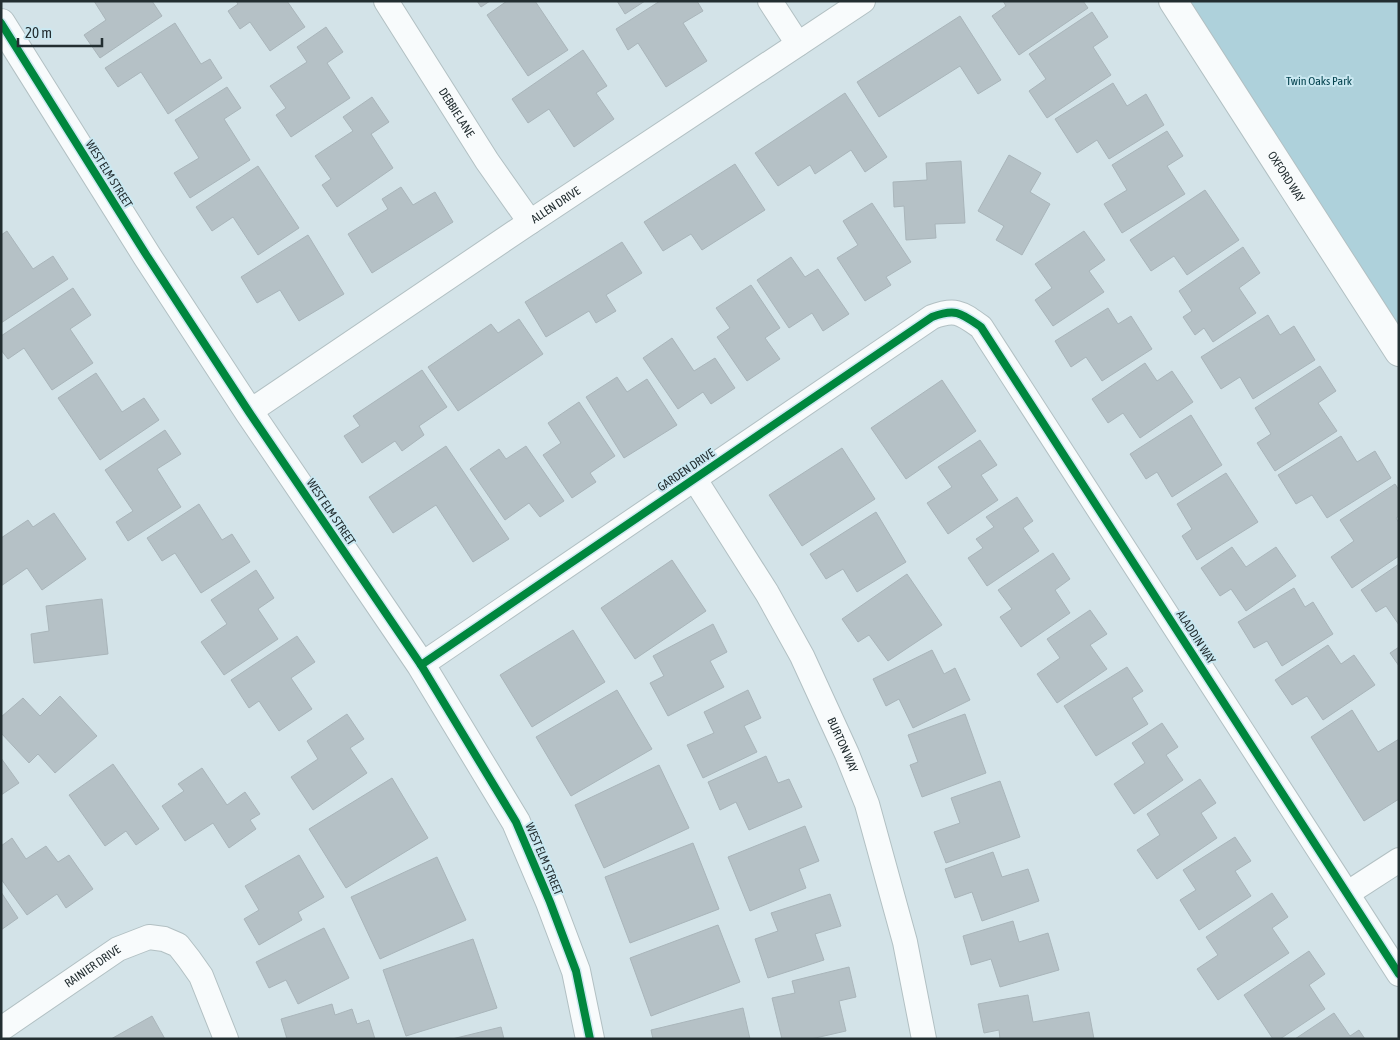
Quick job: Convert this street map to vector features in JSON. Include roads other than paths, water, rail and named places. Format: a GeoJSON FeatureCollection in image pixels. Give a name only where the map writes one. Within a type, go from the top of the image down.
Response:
{"type":"FeatureCollection","features":[{"type":"Feature","properties":{"kind":"street","name":"DEBBIE LANE"},"geometry":{"type":"LineString","coordinates":[[386,1],[486,161],[530,222]]}},
{"type":"Feature","properties":{"kind":"street"},"geometry":{"type":"LineString","coordinates":[[770,1],[798,44]]}},
{"type":"Feature","properties":{"kind":"street","name":"ALLEN DRIVE"},"geometry":{"type":"LineString","coordinates":[[249,412],[530,222],[864,1]]}},
{"type":"Feature","properties":{"kind":"street","name":"OXFORD WAY"},"geometry":{"type":"LineString","coordinates":[[1172,1],[1399,352]]}},
{"type":"Feature","properties":{"kind":"street","name":"WEST ELM STREET"},"geometry":{"type":"LineString","coordinates":[[1,23],[147,256],[249,412],[421,665],[516,822],[550,902],[576,971],[590,1039]]}},
{"type":"Feature","properties":{"kind":"street","name":"GARDEN DRIVE"},"geometry":{"type":"LineString","coordinates":[[421,665],[932,317],[944,312],[961,313],[969,318]]}},
{"type":"Feature","properties":{"kind":"street","name":"ALADDIN WAY"},"geometry":{"type":"LineString","coordinates":[[969,318],[981,326],[1399,974]]}},
{"type":"Feature","properties":{"kind":"street","name":"BURTON WAY"},"geometry":{"type":"LineString","coordinates":[[694,478],[767,593],[802,656],[847,754],[866,804],[906,942],[924,1039]]}},
{"type":"Feature","properties":{"kind":"street"},"geometry":{"type":"LineString","coordinates":[[1348,893],[1399,860]]}},
{"type":"Feature","properties":{"kind":"street","name":"RAINIER DRIVE"},"geometry":{"type":"LineString","coordinates":[[1,1029],[118,949],[149,938],[164,939],[178,945],[201,976],[226,1039]]}},
{"type":"Feature","properties":{"kind":"park label","name":"Twin Oaks Park"},"geometry":{"type":"Point","coordinates":[1319,81]}}]}
